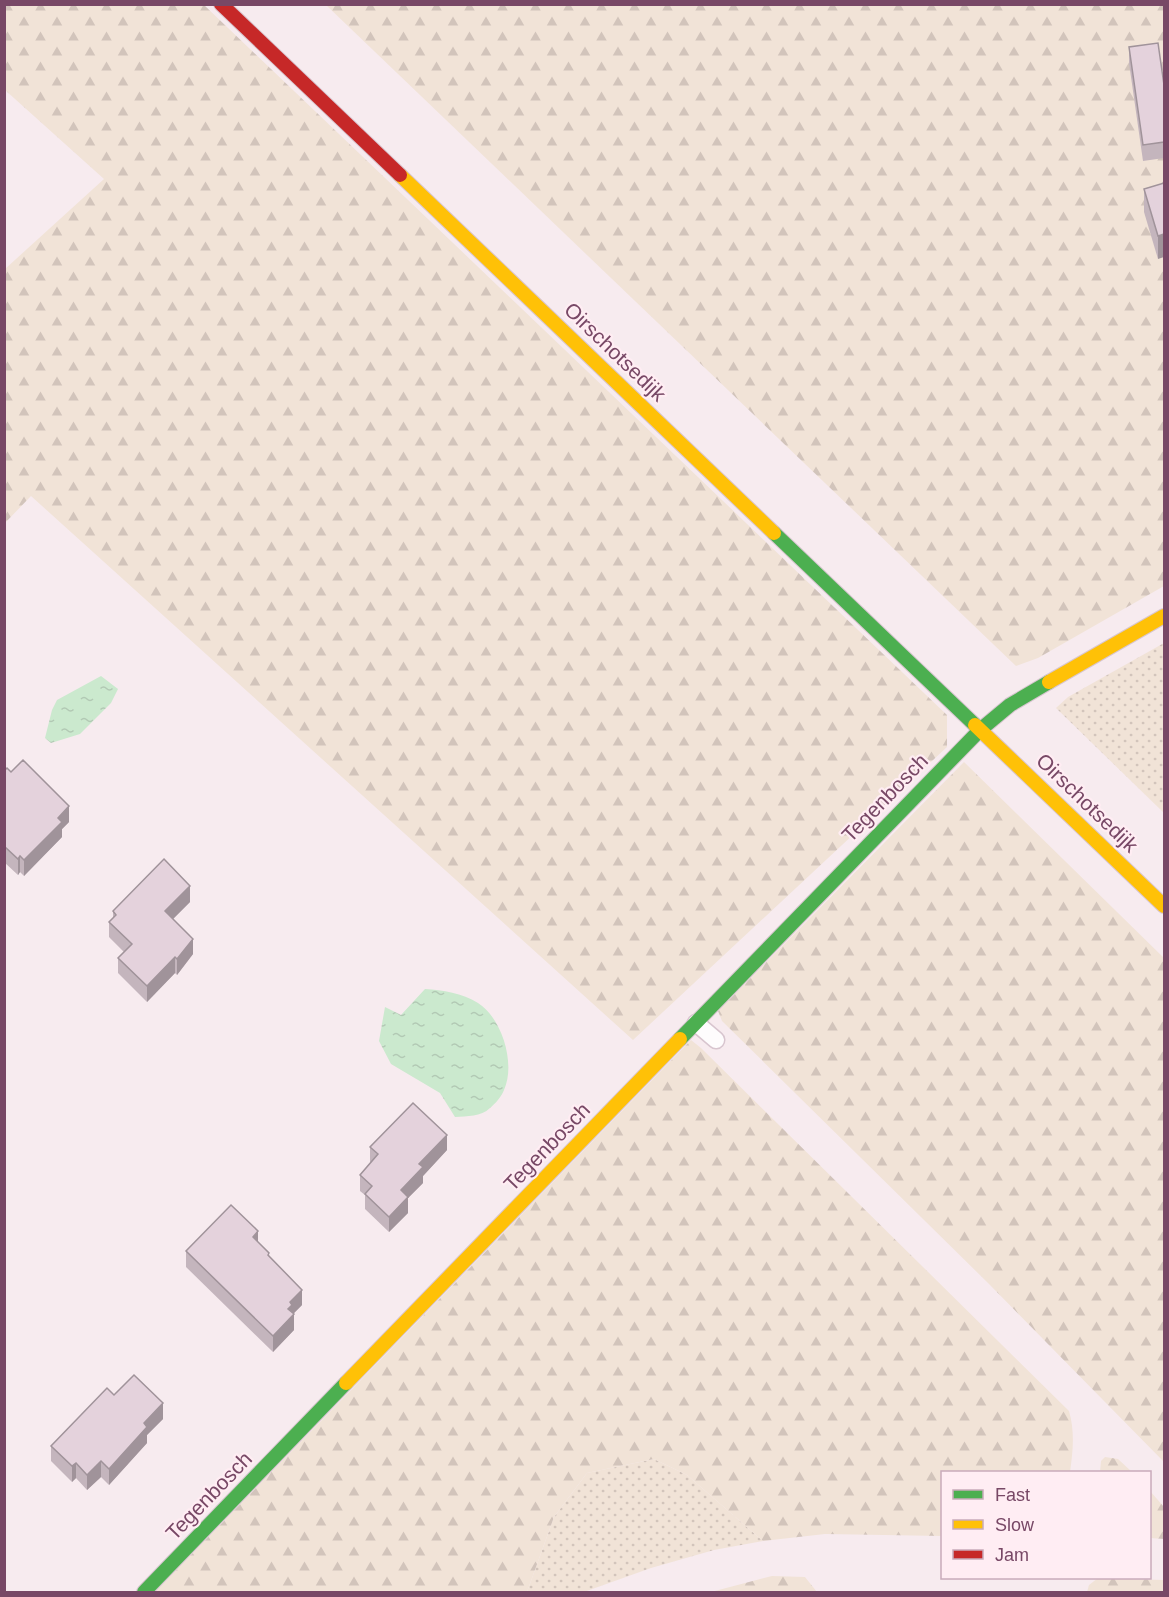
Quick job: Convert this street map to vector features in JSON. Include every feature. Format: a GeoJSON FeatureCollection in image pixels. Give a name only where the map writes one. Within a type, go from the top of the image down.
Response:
{"type":"FeatureCollection","features":[{"type":"Feature","properties":{"kind":"street","name":"Oirschotsedijk"},"geometry":{"type":"LineString","coordinates":[[220,4],[1164,906]]}},
{"type":"Feature","properties":{"kind":"street"},"geometry":{"type":"LineString","coordinates":[[980,730],[1011,705],[1164,616]]}},
{"type":"Feature","properties":{"kind":"street","name":"Tegenbosch"},"geometry":{"type":"LineString","coordinates":[[144,1593],[980,730]]}},
{"type":"Feature","properties":{"kind":"lane"},"geometry":{"type":"LineString","coordinates":[[696,1023],[716,1040]]}},
{"type":"Feature","properties":{"kind":"green space"},"geometry":{"type":"Polygon","coordinates":[[[5,5],[204,5],[947,715],[947,747],[633,1040],[31,496],[5,523],[5,269],[104,179],[5,90],[5,5]]]}},
{"type":"Feature","properties":{"kind":"green space"},"geometry":{"type":"Polygon","coordinates":[[[326,5],[1164,5],[1164,586],[1038,658],[1016,666],[326,5]]]}},
{"type":"Feature","properties":{"kind":"green space"},"geometry":{"type":"Polygon","coordinates":[[[1164,643],[1164,813],[1056,708],[1068,697],[1164,643]]]}},
{"type":"Feature","properties":{"kind":"green space"},"geometry":{"type":"Polygon","coordinates":[[[964,762],[1164,958],[1164,1462],[988,1283],[722,1021],[718,1011],[964,762]]]}},
{"type":"Feature","properties":{"kind":"green space"},"geometry":{"type":"Polygon","coordinates":[[[691,1040],[1069,1411],[1072,1426],[1070,1471],[941,1471],[941,1536],[825,1534],[763,1541],[687,1475],[654,1459],[587,1473],[554,1517],[527,1592],[155,1592],[691,1040]]]}},
{"type":"Feature","properties":{"kind":"green space"},"geometry":{"type":"Polygon","coordinates":[[[1105,1457],[1118,1459],[1131,1471],[1100,1471],[1101,1461],[1105,1457]]]}},
{"type":"Feature","properties":{"kind":"green space"},"geometry":{"type":"Polygon","coordinates":[[[654,1459],[687,1475],[763,1541],[714,1550],[651,1568],[584,1592],[527,1592],[554,1517],[587,1473],[654,1459]]]}},
{"type":"Feature","properties":{"kind":"green space"},"geometry":{"type":"Polygon","coordinates":[[[1151,1492],[1164,1507],[1164,1539],[1151,1538],[1151,1492]]]}},
{"type":"Feature","properties":{"kind":"green space"},"geometry":{"type":"Polygon","coordinates":[[[772,1576],[805,1577],[817,1592],[711,1592],[772,1576]]]}},
{"type":"Feature","properties":{"kind":"green space"},"geometry":{"type":"Polygon","coordinates":[[[1097,1579],[1164,1580],[1164,1592],[1087,1592],[1089,1585],[1097,1579]]]}},
{"type":"Feature","properties":{"kind":"water"},"geometry":{"type":"Polygon","coordinates":[[[101,676],[118,689],[111,703],[80,734],[51,743],[45,738],[57,700],[101,676]]]}},
{"type":"Feature","properties":{"kind":"water"},"geometry":{"type":"Polygon","coordinates":[[[425,989],[452,993],[478,1003],[487,1010],[500,1030],[507,1055],[507,1079],[500,1097],[482,1113],[455,1117],[440,1093],[391,1064],[379,1041],[385,1007],[401,1015],[425,989]]]}},
{"type":"Feature","properties":{"kind":"building"},"geometry":{"type":"Polygon","coordinates":[[[1158,43],[1164,85],[1164,142],[1143,145],[1129,47],[1158,43]]]}},
{"type":"Feature","properties":{"kind":"building"},"geometry":{"type":"Polygon","coordinates":[[[1164,183],[1164,234],[1158,236],[1144,189],[1164,183]]]}},
{"type":"Feature","properties":{"kind":"building"},"geometry":{"type":"Polygon","coordinates":[[[23,760],[69,806],[58,818],[62,822],[24,860],[20,856],[18,859],[4,846],[4,771],[7,768],[11,772],[23,760]]]}},
{"type":"Feature","properties":{"kind":"building"},"geometry":{"type":"Polygon","coordinates":[[[164,859],[190,886],[165,911],[193,939],[177,959],[175,957],[147,986],[118,958],[132,944],[109,922],[116,915],[113,911],[164,859]]]}},
{"type":"Feature","properties":{"kind":"building"},"geometry":{"type":"Polygon","coordinates":[[[413,1103],[447,1135],[419,1164],[423,1167],[401,1190],[408,1197],[389,1217],[365,1194],[372,1186],[360,1175],[378,1154],[370,1147],[413,1103]]]}},
{"type":"Feature","properties":{"kind":"building"},"geometry":{"type":"Polygon","coordinates":[[[231,1205],[258,1231],[253,1237],[302,1290],[290,1302],[292,1305],[288,1309],[294,1314],[273,1336],[186,1251],[231,1205]]]}},
{"type":"Feature","properties":{"kind":"building"},"geometry":{"type":"Polygon","coordinates":[[[134,1375],[163,1403],[144,1423],[147,1427],[109,1469],[101,1461],[87,1475],[76,1463],[72,1466],[51,1446],[107,1388],[114,1395],[134,1375]]]}},
{"type":"Feature","properties":{"kind":"traffic: fast"},"geometry":{"type":"LineString","coordinates":[[774,533],[975,725]]}},
{"type":"Feature","properties":{"kind":"traffic: fast"},"geometry":{"type":"LineString","coordinates":[[680,1039],[980,730],[1010,705],[1049,682]]}},
{"type":"Feature","properties":{"kind":"traffic: fast"},"geometry":{"type":"LineString","coordinates":[[144,1592],[346,1383]]}},
{"type":"Feature","properties":{"kind":"traffic: slow"},"geometry":{"type":"LineString","coordinates":[[400,175],[774,533]]}},
{"type":"Feature","properties":{"kind":"traffic: slow"},"geometry":{"type":"LineString","coordinates":[[1049,682],[1164,616]]}},
{"type":"Feature","properties":{"kind":"traffic: slow"},"geometry":{"type":"LineString","coordinates":[[975,725],[1164,906]]}},
{"type":"Feature","properties":{"kind":"traffic: slow"},"geometry":{"type":"LineString","coordinates":[[346,1383],[680,1039]]}},
{"type":"Feature","properties":{"kind":"traffic: jam"},"geometry":{"type":"LineString","coordinates":[[221,4],[400,175]]}}]}
